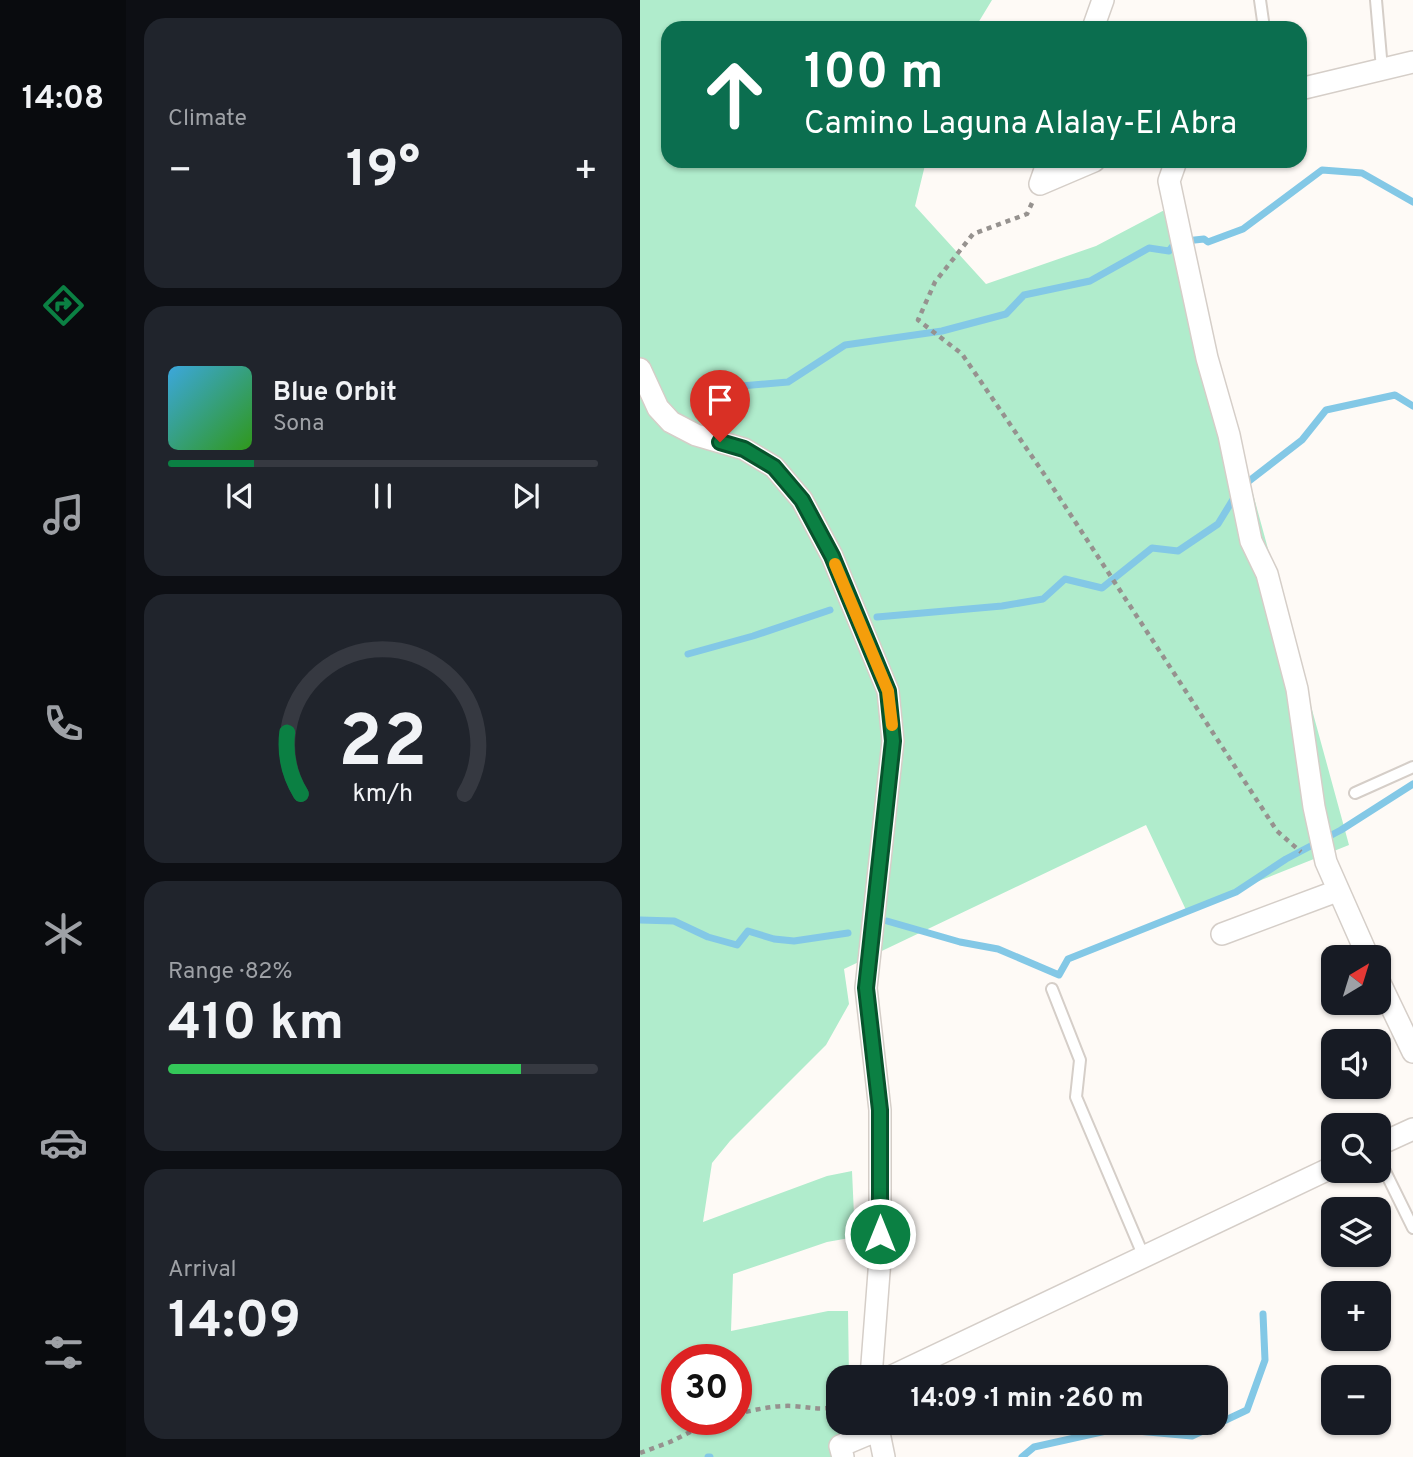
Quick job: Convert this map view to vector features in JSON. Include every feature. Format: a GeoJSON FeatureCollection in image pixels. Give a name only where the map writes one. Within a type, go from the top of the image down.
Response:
{"type":"FeatureCollection","features":[{"type":"Feature","properties":{"kind":"street"},"geometry":{"type":"LineString","coordinates":[[1096,21],[1103,0]]}},
{"type":"Feature","properties":{"kind":"street"},"geometry":{"type":"LineString","coordinates":[[1307,87],[1412,62]]}},
{"type":"Feature","properties":{"kind":"street"},"geometry":{"type":"LineString","coordinates":[[1040,184],[1046,168]]}},
{"type":"Feature","properties":{"kind":"street"},"geometry":{"type":"LineString","coordinates":[[1040,184],[1078,168]]}},
{"type":"Feature","properties":{"kind":"street"},"geometry":{"type":"LineString","coordinates":[[1174,168],[1169,181],[1207,358],[1229,435],[1251,541],[1268,574],[1297,689],[1314,807],[1326,862],[1362,945]]}},
{"type":"Feature","properties":{"kind":"street"},"geometry":{"type":"LineString","coordinates":[[640,369],[658,408],[671,422],[696,435],[744,449],[774,467],[802,500],[832,556],[888,691],[893,741],[866,988],[880,1110],[880,1259],[872,1365]]}},
{"type":"Feature","properties":{"kind":"street"},"geometry":{"type":"LineString","coordinates":[[1222,934],[1337,891]]}},
{"type":"Feature","properties":{"kind":"street"},"geometry":{"type":"LineString","coordinates":[[1391,1007],[1412,1052]]}},
{"type":"Feature","properties":{"kind":"street"},"geometry":{"type":"LineString","coordinates":[[1391,1139],[1412,1129]]}},
{"type":"Feature","properties":{"kind":"street"},"geometry":{"type":"LineString","coordinates":[[915,1365],[1321,1173]]}},
{"type":"Feature","properties":{"kind":"street"},"geometry":{"type":"LineString","coordinates":[[843,1457],[840,1446],[862,1435]]}},
{"type":"Feature","properties":{"kind":"street"},"geometry":{"type":"LineString","coordinates":[[880,1435],[884,1457]]}},
{"type":"Feature","properties":{"kind":"lane"},"geometry":{"type":"LineString","coordinates":[[1260,0],[1263,21]]}},
{"type":"Feature","properties":{"kind":"lane"},"geometry":{"type":"LineString","coordinates":[[1376,0],[1382,69]]}},
{"type":"Feature","properties":{"kind":"lane"},"geometry":{"type":"LineString","coordinates":[[1355,793],[1412,767]]}},
{"type":"Feature","properties":{"kind":"lane"},"geometry":{"type":"LineString","coordinates":[[1052,989],[1080,1059],[1076,1097],[1144,1257]]}},
{"type":"Feature","properties":{"kind":"lane"},"geometry":{"type":"LineString","coordinates":[[1390,1183],[1412,1228]]}},
{"type":"Feature","properties":{"kind":"path"},"geometry":{"type":"LineString","coordinates":[[1040,184],[1027,214],[973,234],[935,282],[918,320],[961,354],[1044,474],[1277,831],[1310,861]]}},
{"type":"Feature","properties":{"kind":"path"},"geometry":{"type":"LineString","coordinates":[[752,1411],[792,1406],[826,1409]]}},
{"type":"Feature","properties":{"kind":"path"},"geometry":{"type":"LineString","coordinates":[[640,1453],[684,1435]]}},
{"type":"Feature","properties":{"kind":"green space"},"geometry":{"type":"Polygon","coordinates":[[[640,0],[992,0],[979,21],[661,21],[661,168],[924,168],[915,206],[986,284],[1096,246],[1174,205],[1349,845],[1186,910],[1146,825],[844,969],[849,1004],[826,1045],[730,1141],[712,1163],[703,1222],[827,1176],[852,1171],[855,1237],[827,1242],[733,1274],[731,1331],[828,1311],[848,1311],[849,1365],[826,1365],[826,1435],[851,1435],[853,1457],[640,1457],[640,0]]]}},
{"type":"Feature","properties":{"kind":"waterway"},"geometry":{"type":"LineString","coordinates":[[701,411],[741,386],[788,382],[845,345],[942,331],[1006,314],[1024,295],[1090,281],[1149,248],[1169,251],[1176,242],[1204,239],[1208,242],[1243,229],[1322,170],[1362,173],[1413,202]]}},
{"type":"Feature","properties":{"kind":"waterway"},"geometry":{"type":"LineString","coordinates":[[877,617],[1002,606],[1043,599],[1065,579],[1102,588],[1152,548],[1178,551],[1218,524],[1240,488],[1302,440],[1326,410],[1395,395],[1413,406]]}},
{"type":"Feature","properties":{"kind":"waterway"},"geometry":{"type":"LineString","coordinates":[[688,654],[830,610]]}},
{"type":"Feature","properties":{"kind":"waterway"},"geometry":{"type":"LineString","coordinates":[[887,921],[960,942],[998,949],[1059,975],[1068,959],[1236,892],[1286,859],[1341,830],[1413,784]]}},
{"type":"Feature","properties":{"kind":"waterway"},"geometry":{"type":"LineString","coordinates":[[640,920],[674,921],[708,937],[737,945],[748,931],[774,939],[794,941],[848,933]]}},
{"type":"Feature","properties":{"kind":"waterway"},"geometry":{"type":"LineString","coordinates":[[1022,1457],[1034,1447],[1115,1429],[1192,1436],[1247,1410],[1265,1360],[1263,1314]]}},
{"type":"Feature","properties":{"kind":"slow traffic"},"geometry":{"type":"LineString","coordinates":[[835,564],[888,691],[892,725]]}},
{"type":"Feature","properties":{"kind":"route"},"geometry":{"type":"LineString","coordinates":[[720,442],[744,449],[774,467],[802,500],[832,556],[888,691],[893,741],[866,988],[880,1110],[880,1234]]}}]}
